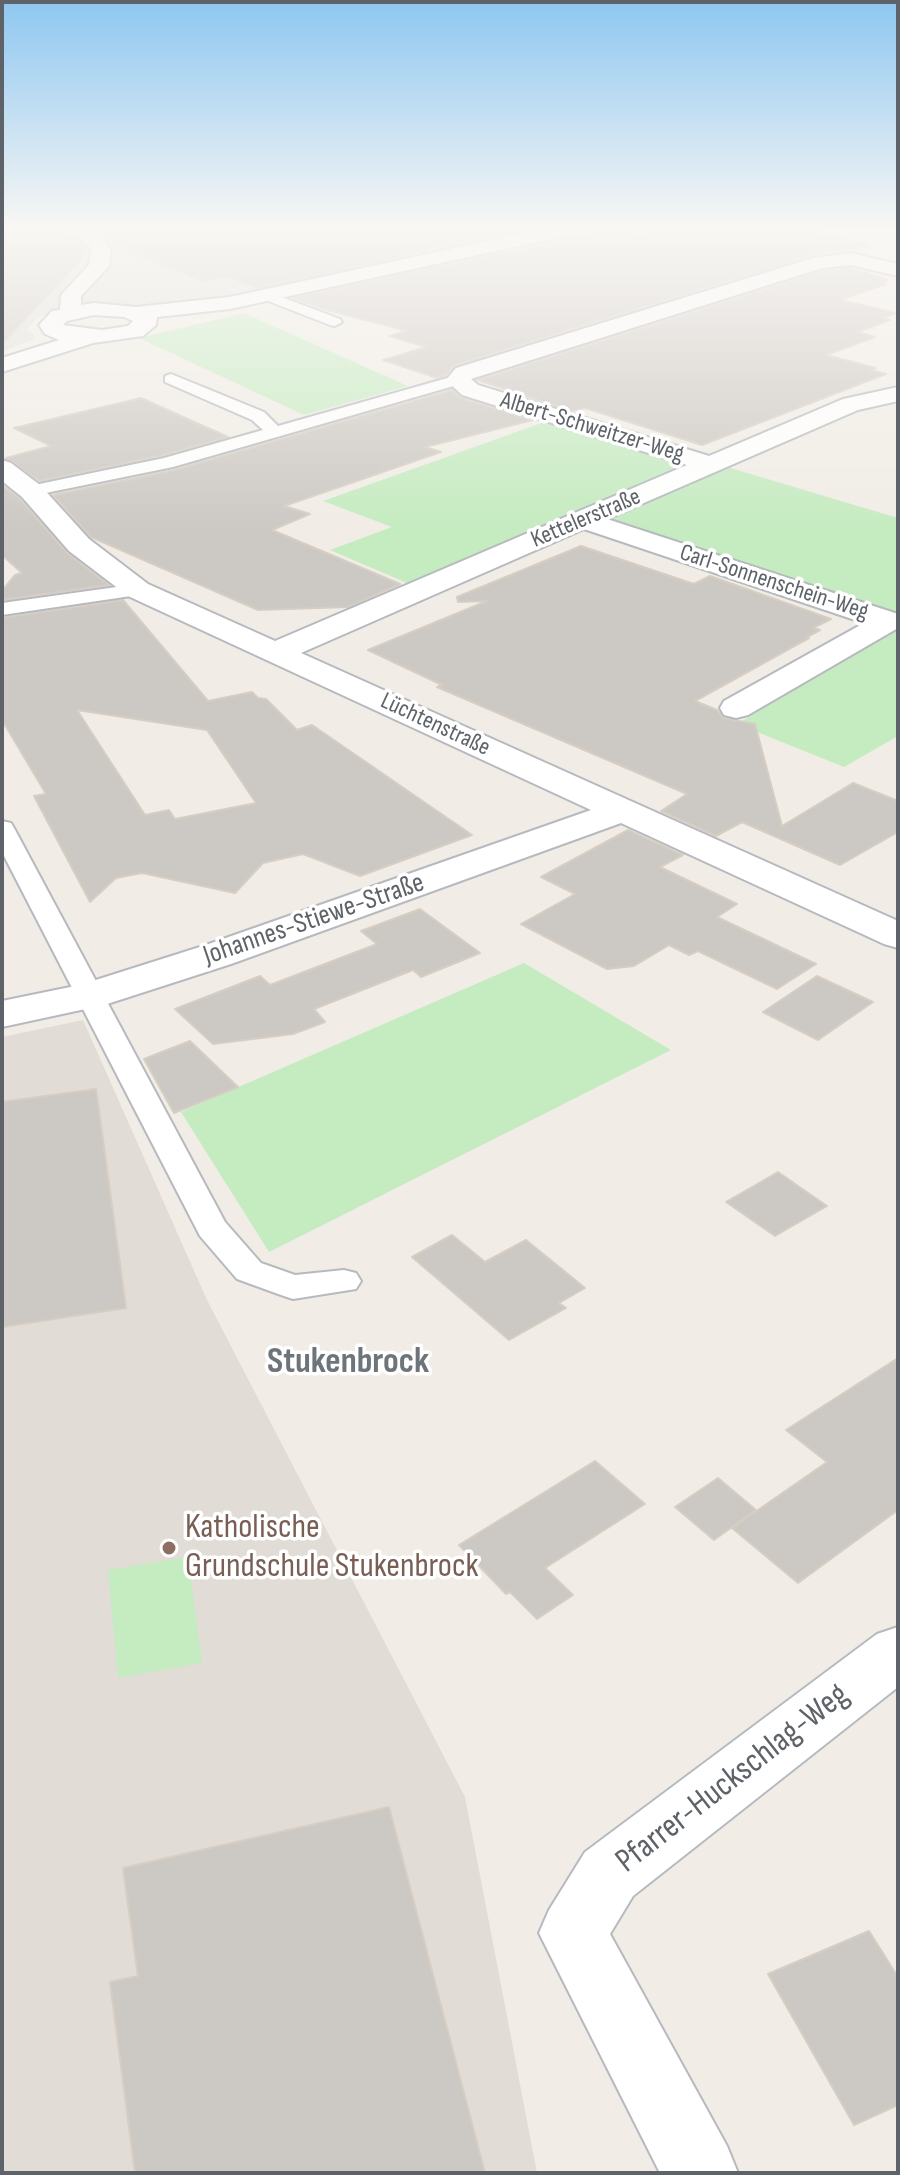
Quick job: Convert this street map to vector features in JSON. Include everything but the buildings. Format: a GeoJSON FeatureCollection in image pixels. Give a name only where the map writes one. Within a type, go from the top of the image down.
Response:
{"type":"FeatureCollection","features":[{"type":"Feature","properties":{"kind":"street"},"geometry":{"type":"LineString","coordinates":[[2,364],[53,329],[67,335],[90,337],[125,334],[128,328]]}},
{"type":"Feature","properties":{"kind":"street","name":"Albert-Schweitzer-Weg"},"geometry":{"type":"LineString","coordinates":[[610,328],[464,373],[458,380],[470,390],[712,465]]}},
{"type":"Feature","properties":{"kind":"street"},"geometry":{"type":"LineString","coordinates":[[2,364],[90,337]]}},
{"type":"Feature","properties":{"kind":"street","name":"Kettelerstraße"},"geometry":{"type":"LineString","coordinates":[[276,652],[851,404],[898,394]]}},
{"type":"Feature","properties":{"kind":"street","name":"Lüchtenstraße"},"geometry":{"type":"LineString","coordinates":[[2,468],[31,491],[79,545],[138,590],[898,936]]}},
{"type":"Feature","properties":{"kind":"street","name":"Carl-Sonnenschein-Weg"},"geometry":{"type":"LineString","coordinates":[[583,520],[889,621],[736,708]]}},
{"type":"Feature","properties":{"kind":"street","name":"Johannes-Stiewe-Straße"},"geometry":{"type":"LineString","coordinates":[[2,1014],[89,996],[217,955],[622,811]]}},
{"type":"Feature","properties":{"kind":"street","name":"Pfarrer-Huckschlag-Weg"},"geometry":{"type":"LineString","coordinates":[[700,2173],[573,1933],[609,1874],[898,1652]]}},
{"type":"Feature","properties":{"kind":"lane"},"geometry":{"type":"LineString","coordinates":[[171,379],[258,416],[275,432]]}},
{"type":"Feature","properties":{"kind":"lane"},"geometry":{"type":"LineString","coordinates":[[31,491],[167,463],[458,380]]}},
{"type":"Feature","properties":{"kind":"lane"},"geometry":{"type":"LineString","coordinates":[[2,609],[138,590]]}},
{"type":"Feature","properties":{"kind":"lane"},"geometry":{"type":"LineString","coordinates":[[2,828],[212,1228],[249,1271],[293,1287],[344,1281]]}},
{"type":"Feature","properties":{"kind":"shaded area"},"geometry":{"type":"Polygon","coordinates":[[[2,328],[28,328],[36,338],[2,352],[2,328]]]}},
{"type":"Feature","properties":{"kind":"shaded area","name":"Katholische Grundschule Stukenbrock"},"geometry":{"type":"Polygon","coordinates":[[[83,1020],[207,1300],[465,1797],[537,2173],[2,2173],[2,1037],[83,1020]]]}},
{"type":"Feature","properties":{"kind":"green space"},"geometry":{"type":"Polygon","coordinates":[[[183,328],[277,328],[408,386],[304,415],[139,338],[183,328]]]}},
{"type":"Feature","properties":{"kind":"green space"},"geometry":{"type":"Polygon","coordinates":[[[550,420],[688,464],[407,583],[330,550],[392,527],[323,501],[550,420]]]}},
{"type":"Feature","properties":{"kind":"green space"},"geometry":{"type":"Polygon","coordinates":[[[724,466],[898,518],[898,614],[602,519],[724,466]]]}},
{"type":"Feature","properties":{"kind":"green space"},"geometry":{"type":"Polygon","coordinates":[[[898,628],[898,736],[844,767],[737,724],[898,628]]]}},
{"type":"Feature","properties":{"kind":"green space"},"geometry":{"type":"Polygon","coordinates":[[[524,963],[671,1050],[269,1252],[181,1112],[524,963]]]}},
{"type":"Feature","properties":{"kind":"green space"},"geometry":{"type":"Polygon","coordinates":[[[188,1557],[202,1663],[118,1678],[108,1570],[188,1557]]]}},
{"type":"Feature","properties":{"kind":"place","name":"Katholische Grundschule Stukenbrock"},"geometry":{"type":"Point","coordinates":[169,1548]}},
{"type":"Feature","properties":{"kind":"district","name":"Stukenbrock"},"geometry":{"type":"Point","coordinates":[348,1363]}}]}
